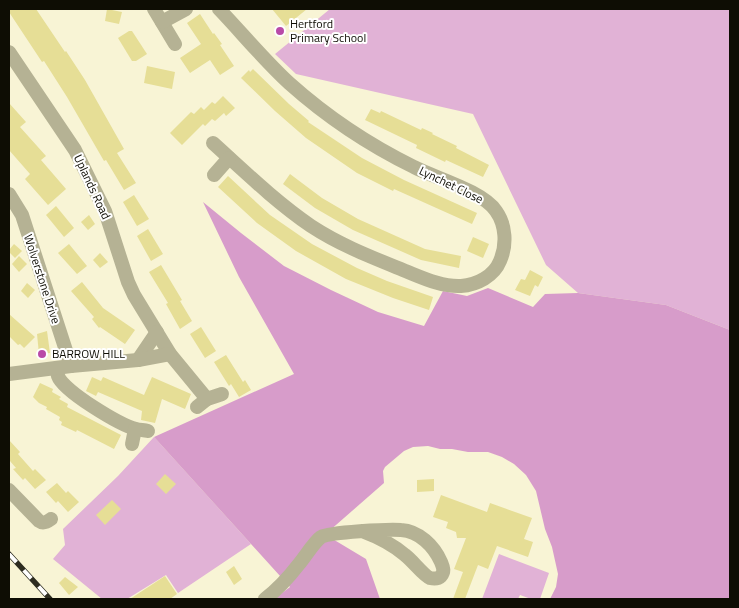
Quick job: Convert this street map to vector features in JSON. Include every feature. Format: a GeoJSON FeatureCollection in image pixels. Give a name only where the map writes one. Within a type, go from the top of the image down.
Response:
{"type":"FeatureCollection","features":[{"type":"Feature","properties":{"kind":"street"},"geometry":{"type":"LineString","coordinates":[[154,9],[175,44]]}},
{"type":"Feature","properties":{"kind":"street"},"geometry":{"type":"LineString","coordinates":[[162,22],[186,9]]}},
{"type":"Feature","properties":{"kind":"street","name":"Lynchet Close"},"geometry":{"type":"LineString","coordinates":[[213,143],[270,195],[303,220],[333,239],[363,253],[450,286],[474,284],[482,281],[498,267],[505,242],[503,227],[496,210],[491,205],[470,192],[388,154],[339,124],[288,82],[219,9]]}},
{"type":"Feature","properties":{"kind":"street","name":"Uplands Road"},"geometry":{"type":"LineString","coordinates":[[9,52],[75,150],[105,211],[134,295],[170,354],[202,403],[222,394]]}},
{"type":"Feature","properties":{"kind":"street"},"geometry":{"type":"LineString","coordinates":[[214,175],[229,158]]}},
{"type":"Feature","properties":{"kind":"street","name":"Wolverstone Drive"},"geometry":{"type":"LineString","coordinates":[[9,194],[22,215],[64,367],[58,377],[77,396],[110,416],[142,430],[132,444]]}},
{"type":"Feature","properties":{"kind":"street"},"geometry":{"type":"LineString","coordinates":[[138,360],[157,332]]}},
{"type":"Feature","properties":{"kind":"street"},"geometry":{"type":"LineString","coordinates":[[11,372],[138,360],[170,354]]}},
{"type":"Feature","properties":{"kind":"street"},"geometry":{"type":"LineString","coordinates":[[9,490],[37,519],[42,522],[48,522],[51,519]]}},
{"type":"Feature","properties":{"kind":"street"},"geometry":{"type":"LineString","coordinates":[[265,599],[290,576],[320,538],[329,535],[362,531],[402,530],[414,534],[426,541],[434,550],[442,564],[443,573],[436,578],[429,577],[395,547],[376,536],[362,531]]}},
{"type":"Feature","properties":{"kind":"shaded area"},"geometry":{"type":"Polygon","coordinates":[[[330,9],[730,9],[730,330],[666,305],[578,293],[546,265],[473,114],[296,74],[275,54],[330,9]]]}},
{"type":"Feature","properties":{"kind":"shaded area"},"geometry":{"type":"Polygon","coordinates":[[[203,202],[284,266],[378,312],[424,326],[443,291],[467,296],[488,288],[533,307],[545,294],[578,293],[666,305],[730,330],[730,599],[550,599],[556,587],[558,574],[536,491],[526,475],[514,464],[488,452],[468,452],[428,446],[413,447],[404,451],[385,467],[383,471],[384,483],[328,532],[331,538],[366,559],[380,599],[274,599],[290,587],[154,437],[294,374],[239,277],[203,202]]]}},
{"type":"Feature","properties":{"kind":"shaded area"},"geometry":{"type":"Polygon","coordinates":[[[154,437],[251,544],[178,593],[166,575],[127,599],[102,599],[53,559],[65,545],[63,529],[118,476],[154,437]]]}},
{"type":"Feature","properties":{"kind":"shaded area"},"geometry":{"type":"Polygon","coordinates":[[[499,554],[549,573],[540,599],[531,599],[520,595],[518,599],[482,599],[499,554]]]}},
{"type":"Feature","properties":{"kind":"building"},"geometry":{"type":"Polygon","coordinates":[[[9,9],[36,9],[85,80],[124,149],[117,153],[136,183],[124,190],[106,160],[104,161],[67,97],[9,12],[9,9]]]}},
{"type":"Feature","properties":{"kind":"building"},"geometry":{"type":"Polygon","coordinates":[[[107,9],[122,12],[119,24],[105,21],[107,9]]]}},
{"type":"Feature","properties":{"kind":"building"},"geometry":{"type":"Polygon","coordinates":[[[272,9],[307,9],[286,26],[272,9]]]}},
{"type":"Feature","properties":{"kind":"building"},"geometry":{"type":"Polygon","coordinates":[[[200,14],[222,44],[220,45],[234,66],[220,75],[210,60],[190,73],[180,58],[201,44],[187,23],[200,14]]]}},
{"type":"Feature","properties":{"kind":"building"},"geometry":{"type":"Polygon","coordinates":[[[132,31],[147,54],[136,61],[132,61],[118,38],[132,31]]]}},
{"type":"Feature","properties":{"kind":"building"},"geometry":{"type":"Polygon","coordinates":[[[147,66],[175,72],[172,89],[144,83],[147,66]]]}},
{"type":"Feature","properties":{"kind":"building"},"geometry":{"type":"Polygon","coordinates":[[[253,69],[308,122],[362,158],[404,180],[477,213],[472,224],[394,189],[393,191],[357,173],[306,138],[241,78],[249,70],[250,72],[253,69]]]}},
{"type":"Feature","properties":{"kind":"building"},"geometry":{"type":"Polygon","coordinates":[[[223,96],[235,108],[226,116],[224,113],[215,121],[212,119],[205,126],[203,124],[182,145],[170,133],[191,112],[194,114],[201,107],[204,110],[212,102],[215,104],[223,96]]]}},
{"type":"Feature","properties":{"kind":"building"},"geometry":{"type":"Polygon","coordinates":[[[9,103],[26,122],[20,127],[46,156],[41,160],[66,189],[48,205],[25,179],[30,174],[9,150],[9,103]]]}},
{"type":"Feature","properties":{"kind":"building"},"geometry":{"type":"Polygon","coordinates":[[[371,109],[380,113],[381,111],[421,130],[422,128],[433,133],[457,146],[456,148],[489,165],[483,177],[416,148],[417,145],[365,120],[371,109]]]}},
{"type":"Feature","properties":{"kind":"building"},"geometry":{"type":"Polygon","coordinates":[[[290,174],[322,198],[358,219],[425,249],[461,256],[459,268],[421,260],[353,230],[315,208],[283,184],[290,174]]]}},
{"type":"Feature","properties":{"kind":"building"},"geometry":{"type":"Polygon","coordinates":[[[228,176],[270,215],[312,244],[357,268],[433,297],[429,310],[346,279],[296,251],[257,223],[218,187],[228,176]]]}},
{"type":"Feature","properties":{"kind":"building"},"geometry":{"type":"Polygon","coordinates":[[[134,195],[149,219],[137,226],[123,202],[134,195]]]}},
{"type":"Feature","properties":{"kind":"building"},"geometry":{"type":"Polygon","coordinates":[[[56,206],[74,228],[64,237],[46,215],[56,206]]]}},
{"type":"Feature","properties":{"kind":"building"},"geometry":{"type":"Polygon","coordinates":[[[89,215],[95,224],[88,230],[81,222],[89,215]]]}},
{"type":"Feature","properties":{"kind":"building"},"geometry":{"type":"Polygon","coordinates":[[[148,229],[163,254],[151,261],[137,236],[148,229]]]}},
{"type":"Feature","properties":{"kind":"building"},"geometry":{"type":"Polygon","coordinates":[[[473,237],[489,244],[483,258],[467,251],[473,237]]]}},
{"type":"Feature","properties":{"kind":"building"},"geometry":{"type":"Polygon","coordinates":[[[14,244],[22,251],[15,258],[9,252],[14,244]]]}},
{"type":"Feature","properties":{"kind":"building"},"geometry":{"type":"Polygon","coordinates":[[[69,244],[87,266],[77,274],[58,253],[69,244]]]}},
{"type":"Feature","properties":{"kind":"building"},"geometry":{"type":"Polygon","coordinates":[[[100,253],[108,262],[100,268],[93,260],[100,253]]]}},
{"type":"Feature","properties":{"kind":"building"},"geometry":{"type":"Polygon","coordinates":[[[19,256],[27,264],[19,272],[12,264],[19,256]]]}},
{"type":"Feature","properties":{"kind":"building"},"geometry":{"type":"Polygon","coordinates":[[[161,265],[192,321],[180,329],[166,304],[168,303],[149,272],[161,265]]]}},
{"type":"Feature","properties":{"kind":"building"},"geometry":{"type":"Polygon","coordinates":[[[530,270],[543,277],[538,287],[535,285],[530,296],[515,290],[521,279],[525,280],[530,270]]]}},
{"type":"Feature","properties":{"kind":"building"},"geometry":{"type":"Polygon","coordinates":[[[82,282],[103,308],[135,330],[125,344],[99,328],[92,319],[94,317],[71,291],[82,282]]]}},
{"type":"Feature","properties":{"kind":"building"},"geometry":{"type":"Polygon","coordinates":[[[27,283],[35,290],[28,298],[21,291],[27,283]]]}},
{"type":"Feature","properties":{"kind":"building"},"geometry":{"type":"Polygon","coordinates":[[[9,314],[35,337],[24,348],[9,336],[9,314]]]}},
{"type":"Feature","properties":{"kind":"building"},"geometry":{"type":"Polygon","coordinates":[[[201,327],[216,351],[205,358],[190,334],[201,327]]]}},
{"type":"Feature","properties":{"kind":"building"},"geometry":{"type":"Polygon","coordinates":[[[47,331],[50,353],[39,354],[37,334],[47,331]]]}},
{"type":"Feature","properties":{"kind":"building"},"geometry":{"type":"Polygon","coordinates":[[[226,355],[243,382],[245,380],[251,390],[239,397],[231,384],[229,386],[214,362],[226,355]]]}},
{"type":"Feature","properties":{"kind":"building"},"geometry":{"type":"Polygon","coordinates":[[[92,377],[101,381],[103,377],[144,395],[152,377],[191,394],[185,409],[162,399],[155,423],[141,420],[142,411],[98,392],[96,396],[86,391],[92,377]]]}},
{"type":"Feature","properties":{"kind":"building"},"geometry":{"type":"Polygon","coordinates":[[[40,383],[53,389],[52,392],[61,397],[59,399],[68,404],[67,407],[121,435],[114,449],[77,430],[76,432],[61,425],[60,417],[46,409],[47,407],[33,397],[40,383]]]}},
{"type":"Feature","properties":{"kind":"building"},"geometry":{"type":"Polygon","coordinates":[[[9,440],[33,471],[35,469],[46,480],[35,489],[25,478],[23,480],[13,469],[16,468],[9,462],[9,440]]]}},
{"type":"Feature","properties":{"kind":"building"},"geometry":{"type":"Polygon","coordinates":[[[165,474],[176,484],[166,494],[156,484],[165,474]]]}},
{"type":"Feature","properties":{"kind":"building"},"geometry":{"type":"Polygon","coordinates":[[[434,479],[434,491],[417,492],[417,480],[434,479]]]}},
{"type":"Feature","properties":{"kind":"building"},"geometry":{"type":"Polygon","coordinates":[[[57,483],[66,493],[68,491],[79,502],[68,512],[46,492],[57,483]]]}},
{"type":"Feature","properties":{"kind":"building"},"geometry":{"type":"Polygon","coordinates":[[[441,495],[487,512],[490,503],[532,518],[524,539],[533,542],[528,557],[497,546],[488,569],[478,565],[465,599],[453,599],[463,572],[454,569],[466,538],[457,538],[456,532],[446,528],[448,522],[433,517],[441,495]]]}},
{"type":"Feature","properties":{"kind":"building"},"geometry":{"type":"Polygon","coordinates":[[[112,500],[121,509],[105,525],[96,515],[112,500]]]}},
{"type":"Feature","properties":{"kind":"building"},"geometry":{"type":"Polygon","coordinates":[[[234,566],[242,579],[234,585],[226,572],[234,566]]]}},
{"type":"Feature","properties":{"kind":"building"},"geometry":{"type":"Polygon","coordinates":[[[165,576],[177,594],[170,599],[130,599],[165,576]]]}},
{"type":"Feature","properties":{"kind":"building"},"geometry":{"type":"Polygon","coordinates":[[[65,577],[78,587],[69,595],[59,583],[65,577]]]}},
{"type":"Feature","properties":{"kind":"railway"},"geometry":{"type":"LineString","coordinates":[[9,554],[50,599]]}},
{"type":"Feature","properties":{"kind":"place","name":"Hertford Primary School"},"geometry":{"type":"Point","coordinates":[280,31]}},
{"type":"Feature","properties":{"kind":"place","name":"BARROW HILL"},"geometry":{"type":"Point","coordinates":[42,354]}}]}
